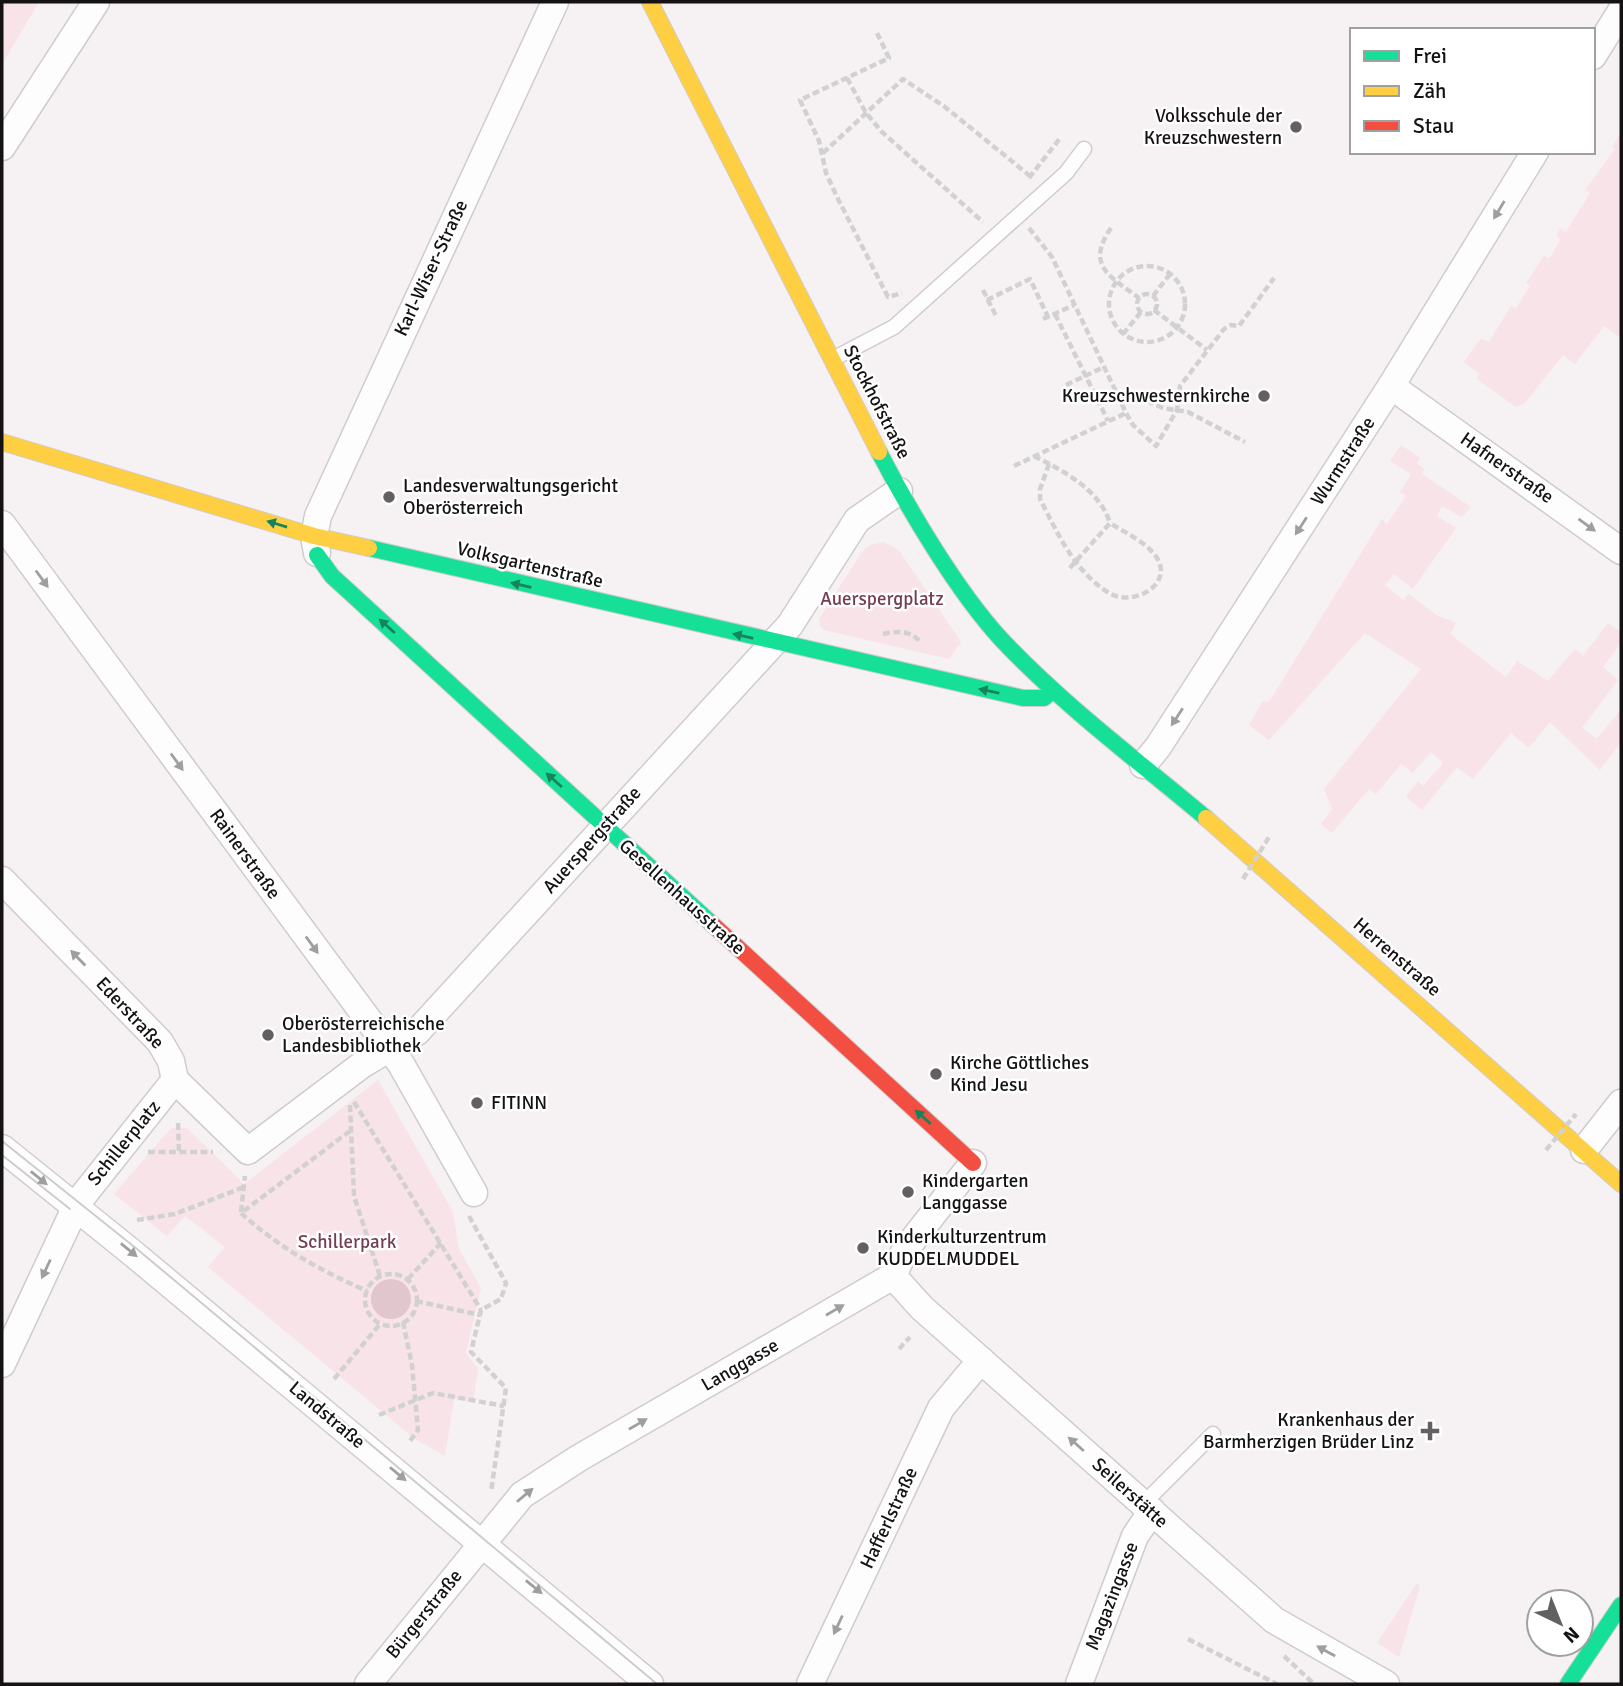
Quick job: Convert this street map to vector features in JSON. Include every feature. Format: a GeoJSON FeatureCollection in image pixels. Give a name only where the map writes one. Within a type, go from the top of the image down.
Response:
{"type":"FeatureCollection","features":[{"type":"Feature","properties":{"kind":"street"},"geometry":{"type":"LineString","coordinates":[[2,147],[96,2]]}},
{"type":"Feature","properties":{"kind":"street","name":"Karl-Wiser-Straße"},"geometry":{"type":"LineString","coordinates":[[316,545],[318,516],[555,2]]}},
{"type":"Feature","properties":{"kind":"street","name":"Stockhofstraße"},"geometry":{"type":"LineString","coordinates":[[650,2],[899,491],[970,600],[1000,638],[1053,690],[1143,765]]}},
{"type":"Feature","properties":{"kind":"street"},"geometry":{"type":"LineString","coordinates":[[1595,53],[1621,10]]}},
{"type":"Feature","properties":{"kind":"street","name":"Wurmstraße"},"geometry":{"type":"LineString","coordinates":[[1143,765],[1391,386],[1534,154]]}},
{"type":"Feature","properties":{"kind":"street","name":"Hafnerstraße"},"geometry":{"type":"LineString","coordinates":[[1391,386],[1621,551]]}},
{"type":"Feature","properties":{"kind":"street","name":"Volksgartenstraße"},"geometry":{"type":"LineString","coordinates":[[2,442],[316,545],[1023,698],[1044,698],[1053,690]]}},
{"type":"Feature","properties":{"kind":"street","name":"Auerspergstraße"},"geometry":{"type":"LineString","coordinates":[[247,1164],[363,1064],[417,1032],[790,625],[857,520],[899,491]]}},
{"type":"Feature","properties":{"kind":"street","name":"Rainerstraße"},"geometry":{"type":"LineString","coordinates":[[2,524],[389,1049],[476,1202]]}},
{"type":"Feature","properties":{"kind":"street","name":"Gesellenhausstraße"},"geometry":{"type":"LineString","coordinates":[[316,545],[332,576],[973,1163]]}},
{"type":"Feature","properties":{"kind":"street","name":"Herrenstraße"},"geometry":{"type":"LineString","coordinates":[[1143,765],[1228,836],[1621,1184]]}},
{"type":"Feature","properties":{"kind":"street","name":"Ederstraße"},"geometry":{"type":"LineString","coordinates":[[2,880],[160,1042],[171,1061],[175,1080],[247,1164]]}},
{"type":"Feature","properties":{"kind":"street","name":"Schillerplatz"},"geometry":{"type":"LineString","coordinates":[[2,1364],[76,1207],[91,1183],[175,1080]]}},
{"type":"Feature","properties":{"kind":"street"},"geometry":{"type":"LineString","coordinates":[[1584,1150],[1621,1103]]}},
{"type":"Feature","properties":{"kind":"street","name":"Landstraße"},"geometry":{"type":"LineString","coordinates":[[2,1148],[650,1684]]}},
{"type":"Feature","properties":{"kind":"street"},"geometry":{"type":"LineString","coordinates":[[893,1276],[905,1250],[973,1163]]}},
{"type":"Feature","properties":{"kind":"street","name":"Seilerstätte"},"geometry":{"type":"LineString","coordinates":[[893,1276],[922,1308],[1274,1619],[1293,1634],[1386,1684]]}},
{"type":"Feature","properties":{"kind":"street","name":"Langgasse"},"geometry":{"type":"LineString","coordinates":[[481,1543],[522,1495],[579,1458],[893,1276]]}},
{"type":"Feature","properties":{"kind":"street","name":"Hafferlstraße"},"geometry":{"type":"LineString","coordinates":[[810,1684],[941,1408],[981,1360]]}},
{"type":"Feature","properties":{"kind":"street","name":"Magazingasse"},"geometry":{"type":"LineString","coordinates":[[1079,1684],[1148,1508]]}},
{"type":"Feature","properties":{"kind":"street","name":"Bürgerstraße"},"geometry":{"type":"LineString","coordinates":[[368,1684],[481,1543]]}},
{"type":"Feature","properties":{"kind":"street"},"geometry":{"type":"LineString","coordinates":[[1568,1684],[1621,1605]]}},
{"type":"Feature","properties":{"kind":"lane"},"geometry":{"type":"LineString","coordinates":[[832,360],[894,327],[1066,173],[1084,149]]}},
{"type":"Feature","properties":{"kind":"lane"},"geometry":{"type":"LineString","coordinates":[[1148,1508],[1213,1434]]}},
{"type":"Feature","properties":{"kind":"path"},"geometry":{"type":"LineString","coordinates":[[877,33],[889,58],[800,100],[819,141],[837,197],[888,297],[902,293]]}},
{"type":"Feature","properties":{"kind":"path"},"geometry":{"type":"LineString","coordinates":[[846,78],[866,113],[882,132],[997,234]]}},
{"type":"Feature","properties":{"kind":"path"},"geometry":{"type":"LineString","coordinates":[[822,154],[903,79],[964,121],[1030,176]]}},
{"type":"Feature","properties":{"kind":"path"},"geometry":{"type":"LineString","coordinates":[[1018,216],[1052,257],[1133,425],[1156,446],[1177,410],[1180,386],[1224,329],[1231,325],[1239,326],[1273,278]]}},
{"type":"Feature","properties":{"kind":"path"},"geometry":{"type":"LineString","coordinates":[[1111,228],[1102,242],[1098,258],[1102,267],[1116,281],[1139,298]]}},
{"type":"Feature","properties":{"kind":"path"},"geometry":{"type":"LineString","coordinates":[[1151,265],[1170,274],[1180,285],[1184,296],[1185,308],[1177,327],[1166,337],[1154,341],[1142,342],[1124,334],[1113,323],[1109,312],[1108,299],[1116,281],[1128,270],[1139,266],[1151,265]]}},
{"type":"Feature","properties":{"kind":"path"},"geometry":{"type":"LineString","coordinates":[[1153,296],[1170,274]]}},
{"type":"Feature","properties":{"kind":"path"},"geometry":{"type":"LineString","coordinates":[[988,299],[1030,279],[1046,318],[1074,304]]}},
{"type":"Feature","properties":{"kind":"path"},"geometry":{"type":"LineString","coordinates":[[983,290],[996,316]]}},
{"type":"Feature","properties":{"kind":"path"},"geometry":{"type":"LineString","coordinates":[[1139,298],[1153,296]]}},
{"type":"Feature","properties":{"kind":"path"},"geometry":{"type":"LineString","coordinates":[[1139,298],[1137,303],[1141,312],[1146,314],[1157,305],[1153,296]]}},
{"type":"Feature","properties":{"kind":"path"},"geometry":{"type":"LineString","coordinates":[[1154,310],[1207,350]]}},
{"type":"Feature","properties":{"kind":"path"},"geometry":{"type":"LineString","coordinates":[[1124,334],[1141,312]]}},
{"type":"Feature","properties":{"kind":"path"},"geometry":{"type":"LineString","coordinates":[[1055,314],[1108,421]]}},
{"type":"Feature","properties":{"kind":"path"},"geometry":{"type":"LineString","coordinates":[[1066,385],[1104,367]]}},
{"type":"Feature","properties":{"kind":"path"},"geometry":{"type":"LineString","coordinates":[[1147,401],[1198,417],[1245,442]]}},
{"type":"Feature","properties":{"kind":"path"},"geometry":{"type":"LineString","coordinates":[[1014,466],[1126,413]]}},
{"type":"Feature","properties":{"kind":"path"},"geometry":{"type":"LineString","coordinates":[[1034,456],[1049,464],[1070,476],[1096,498],[1110,523],[1149,548],[1157,558],[1161,577],[1153,588],[1141,596],[1126,598],[1110,594],[1074,562],[1040,499],[1040,489],[1049,464]]}},
{"type":"Feature","properties":{"kind":"path"},"geometry":{"type":"LineString","coordinates":[[1068,570],[1110,523]]}},
{"type":"Feature","properties":{"kind":"path"},"geometry":{"type":"LineString","coordinates":[[1243,879],[1269,837]]}},
{"type":"Feature","properties":{"kind":"path"},"geometry":{"type":"LineString","coordinates":[[380,1276],[354,1196],[349,1131],[351,1097],[441,1243],[480,1313]]}},
{"type":"Feature","properties":{"kind":"path"},"geometry":{"type":"LineString","coordinates":[[1546,1150],[1576,1114]]}},
{"type":"Feature","properties":{"kind":"path"},"geometry":{"type":"LineString","coordinates":[[178,1123],[179,1152]]}},
{"type":"Feature","properties":{"kind":"path"},"geometry":{"type":"LineString","coordinates":[[241,1213],[349,1131]]}},
{"type":"Feature","properties":{"kind":"path"},"geometry":{"type":"LineString","coordinates":[[147,1152],[215,1152]]}},
{"type":"Feature","properties":{"kind":"path"},"geometry":{"type":"LineString","coordinates":[[241,1213],[247,1164]]}},
{"type":"Feature","properties":{"kind":"path"},"geometry":{"type":"LineString","coordinates":[[137,1220],[175,1214],[244,1187]]}},
{"type":"Feature","properties":{"kind":"path"},"geometry":{"type":"LineString","coordinates":[[476,1202],[468,1217],[506,1283],[501,1298],[480,1313],[471,1352],[506,1388],[491,1492]]}},
{"type":"Feature","properties":{"kind":"path"},"geometry":{"type":"LineString","coordinates":[[241,1213],[275,1243],[332,1276],[367,1291]]}},
{"type":"Feature","properties":{"kind":"path"},"geometry":{"type":"LineString","coordinates":[[408,1279],[441,1243]]}},
{"type":"Feature","properties":{"kind":"path"},"geometry":{"type":"LineString","coordinates":[[394,1273],[408,1279],[416,1292],[416,1301],[408,1319],[395,1326],[380,1324],[369,1314],[364,1300],[367,1291],[380,1276],[394,1273]]}},
{"type":"Feature","properties":{"kind":"path"},"geometry":{"type":"LineString","coordinates":[[416,1301],[480,1313]]}},
{"type":"Feature","properties":{"kind":"path"},"geometry":{"type":"LineString","coordinates":[[403,1322],[412,1365],[418,1430],[410,1441]]}},
{"type":"Feature","properties":{"kind":"path"},"geometry":{"type":"LineString","coordinates":[[334,1379],[380,1324]]}},
{"type":"Feature","properties":{"kind":"path"},"geometry":{"type":"LineString","coordinates":[[899,1349],[910,1337]]}},
{"type":"Feature","properties":{"kind":"path"},"geometry":{"type":"LineString","coordinates":[[379,1415],[433,1393],[504,1406]]}},
{"type":"Feature","properties":{"kind":"path"},"geometry":{"type":"LineString","coordinates":[[1188,1639],[1277,1684]]}},
{"type":"Feature","properties":{"kind":"path"},"geometry":{"type":"LineString","coordinates":[[1279,1651],[1314,1684]]}},
{"type":"Feature","properties":{"kind":"green space"},"geometry":{"type":"Polygon","coordinates":[[[2,2],[39,2],[2,64],[2,2]]]}},
{"type":"Feature","properties":{"kind":"green space"},"geometry":{"type":"Polygon","coordinates":[[[1621,132],[1621,338],[1604,326],[1575,364],[1563,355],[1525,403],[1516,407],[1477,379],[1479,374],[1464,362],[1481,338],[1489,342],[1511,306],[1516,308],[1530,286],[1526,283],[1544,256],[1549,259],[1561,239],[1556,236],[1560,228],[1566,232],[1590,193],[1585,190],[1615,149],[1612,147],[1621,132]]]}},
{"type":"Feature","properties":{"kind":"green space"},"geometry":{"type":"Polygon","coordinates":[[[1401,445],[1420,458],[1417,463],[1424,469],[1422,474],[1471,507],[1462,517],[1442,506],[1437,516],[1456,528],[1413,589],[1394,574],[1385,585],[1403,600],[1409,594],[1436,615],[1456,623],[1450,634],[1506,677],[1517,661],[1548,681],[1575,649],[1583,656],[1608,623],[1621,632],[1621,643],[1603,667],[1618,680],[1582,728],[1597,739],[1621,709],[1621,742],[1600,770],[1550,722],[1529,748],[1511,733],[1473,779],[1457,767],[1422,810],[1406,797],[1418,781],[1423,786],[1443,763],[1431,752],[1413,773],[1401,764],[1376,794],[1369,789],[1332,833],[1321,824],[1332,809],[1324,789],[1421,669],[1365,633],[1269,740],[1249,725],[1263,701],[1269,702],[1382,519],[1387,524],[1406,496],[1400,492],[1411,474],[1390,461],[1401,445]]]}},
{"type":"Feature","properties":{"kind":"green space","name":"Auerspergplatz"},"geometry":{"type":"Polygon","coordinates":[[[883,542],[898,549],[961,642],[949,659],[824,630],[820,626],[819,619],[862,552],[870,545],[883,542]]]}},
{"type":"Feature","properties":{"kind":"green space","name":"Schillerpark"},"geometry":{"type":"Polygon","coordinates":[[[378,1080],[453,1212],[459,1249],[481,1288],[466,1353],[478,1368],[473,1402],[454,1399],[445,1456],[415,1439],[208,1267],[225,1247],[185,1216],[167,1236],[114,1194],[171,1128],[187,1128],[244,1184],[378,1080]]]}},
{"type":"Feature","properties":{"kind":"green space"},"geometry":{"type":"Polygon","coordinates":[[[1417,1583],[1420,1586],[1399,1657],[1377,1643],[1417,1583]]]}},
{"type":"Feature","properties":{"kind":"shaded area"},"geometry":{"type":"Polygon","coordinates":[[[391,1279],[405,1285],[411,1299],[405,1313],[391,1319],[377,1313],[371,1299],[377,1285],[391,1279]]]}},
{"type":"Feature","properties":{"kind":"tram line"},"geometry":{"type":"LineString","coordinates":[[2,1141],[137,1249],[657,1684]]}},
{"type":"Feature","properties":{"kind":"tram line"},"geometry":{"type":"LineString","coordinates":[[2,1155],[70,1209]]}},
{"type":"Feature","properties":{"kind":"traffic: fast"},"geometry":{"type":"LineString","coordinates":[[879,452],[935,549],[984,620],[1075,709],[1206,818]]}},
{"type":"Feature","properties":{"kind":"traffic: fast"},"geometry":{"type":"LineString","coordinates":[[369,548],[1023,698],[1044,698],[1053,690]]}},
{"type":"Feature","properties":{"kind":"traffic: fast"},"geometry":{"type":"LineString","coordinates":[[317,555],[332,576],[712,924]]}},
{"type":"Feature","properties":{"kind":"traffic: fast"},"geometry":{"type":"LineString","coordinates":[[1568,1684],[1621,1605]]}},
{"type":"Feature","properties":{"kind":"traffic: slow"},"geometry":{"type":"LineString","coordinates":[[650,2],[879,452]]}},
{"type":"Feature","properties":{"kind":"traffic: slow"},"geometry":{"type":"LineString","coordinates":[[2,442],[314,536],[369,548]]}},
{"type":"Feature","properties":{"kind":"traffic: slow"},"geometry":{"type":"LineString","coordinates":[[1206,818],[1621,1184]]}},
{"type":"Feature","properties":{"kind":"traffic: jam"},"geometry":{"type":"LineString","coordinates":[[712,924],[973,1163]]}},
{"type":"Feature","properties":{"kind":"place","name":"Volksschule der Kreuzschwestern"},"geometry":{"type":"Point","coordinates":[1296,127]}},
{"type":"Feature","properties":{"kind":"place","name":"Kreuzschwesternkirche"},"geometry":{"type":"Point","coordinates":[1264,396]}},
{"type":"Feature","properties":{"kind":"place","name":"Landesverwaltungsgericht Oberösterreich"},"geometry":{"type":"Point","coordinates":[389,497]}},
{"type":"Feature","properties":{"kind":"place","name":"Oberösterreichische Landesbibliothek"},"geometry":{"type":"Point","coordinates":[268,1035]}},
{"type":"Feature","properties":{"kind":"place","name":"Kirche Göttliches Kind Jesu"},"geometry":{"type":"Point","coordinates":[936,1074]}},
{"type":"Feature","properties":{"kind":"place","name":"FITINN"},"geometry":{"type":"Point","coordinates":[477,1103]}},
{"type":"Feature","properties":{"kind":"place","name":"Kindergarten Langgasse"},"geometry":{"type":"Point","coordinates":[908,1192]}},
{"type":"Feature","properties":{"kind":"place","name":"Kinderkulturzentrum KUDDELMUDDEL"},"geometry":{"type":"Point","coordinates":[863,1248]}},
{"type":"Feature","properties":{"kind":"place","name":"Krankenhaus der Barmherzigen Brüder Linz"},"geometry":{"type":"Point","coordinates":[1430,1431]}}]}
